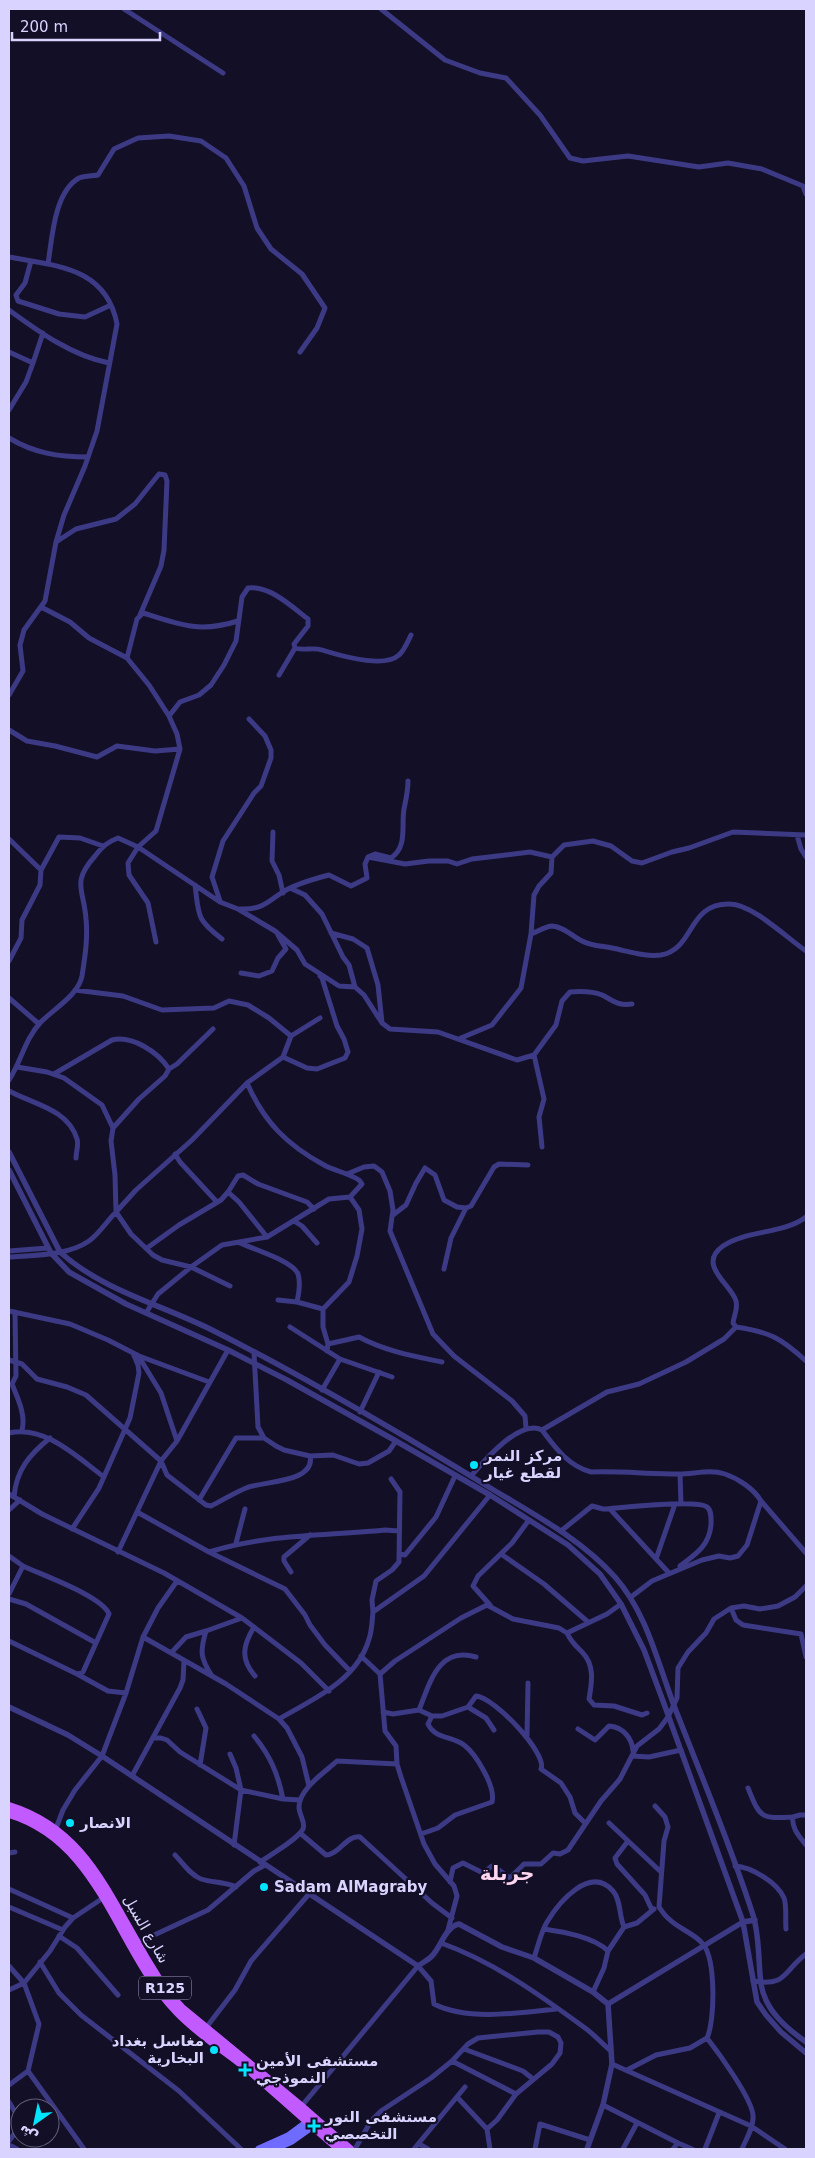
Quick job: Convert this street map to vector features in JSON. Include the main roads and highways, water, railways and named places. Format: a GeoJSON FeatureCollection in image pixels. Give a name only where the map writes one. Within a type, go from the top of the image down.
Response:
{"type":"FeatureCollection","features":[{"type":"Feature","properties":{"kind":"main road","name":"شارع السبل"},"geometry":{"type":"LineString","coordinates":[[9,1806],[33,1815],[77,1848],[95,1870],[166,1991],[206,2029],[299,2109],[340,2149]]}},
{"type":"Feature","properties":{"kind":"main road","name":"شارع السبل"},"geometry":{"type":"LineString","coordinates":[[9,1814],[55,1832],[81,1862],[162,1996],[193,2027],[299,2109]]}},
{"type":"Feature","properties":{"kind":"main road","name":"شارع السبل"},"geometry":{"type":"LineString","coordinates":[[313,2122],[350,2149]]}},
{"type":"Feature","properties":{"kind":"main road"},"geometry":{"type":"LineString","coordinates":[[259,2149],[313,2122]]}},
{"type":"Feature","properties":{"kind":"main road"},"geometry":{"type":"LineString","coordinates":[[274,2149],[313,2122]]}},
{"type":"Feature","properties":{"kind":"place","name":"مركز النمر لقطع غيار"},"geometry":{"type":"Point","coordinates":[474,1465]}},
{"type":"Feature","properties":{"kind":"place","name":"الانصار"},"geometry":{"type":"Point","coordinates":[70,1823]}},
{"type":"Feature","properties":{"kind":"place","name":"Sadam AlMagraby"},"geometry":{"type":"Point","coordinates":[264,1887]}},
{"type":"Feature","properties":{"kind":"place","name":"مغاسل بغداد البخارية"},"geometry":{"type":"Point","coordinates":[214,2050]}},
{"type":"Feature","properties":{"kind":"place","name":"مستشفى الأمين النموذجي"},"geometry":{"type":"Point","coordinates":[245,2070]}},
{"type":"Feature","properties":{"kind":"place","name":"مستشفى النور التخصصي"},"geometry":{"type":"Point","coordinates":[314,2126]}},
{"type":"Feature","properties":{"kind":"district","name":"جربلة"},"geometry":{"type":"Point","coordinates":[507,1873]}}]}
